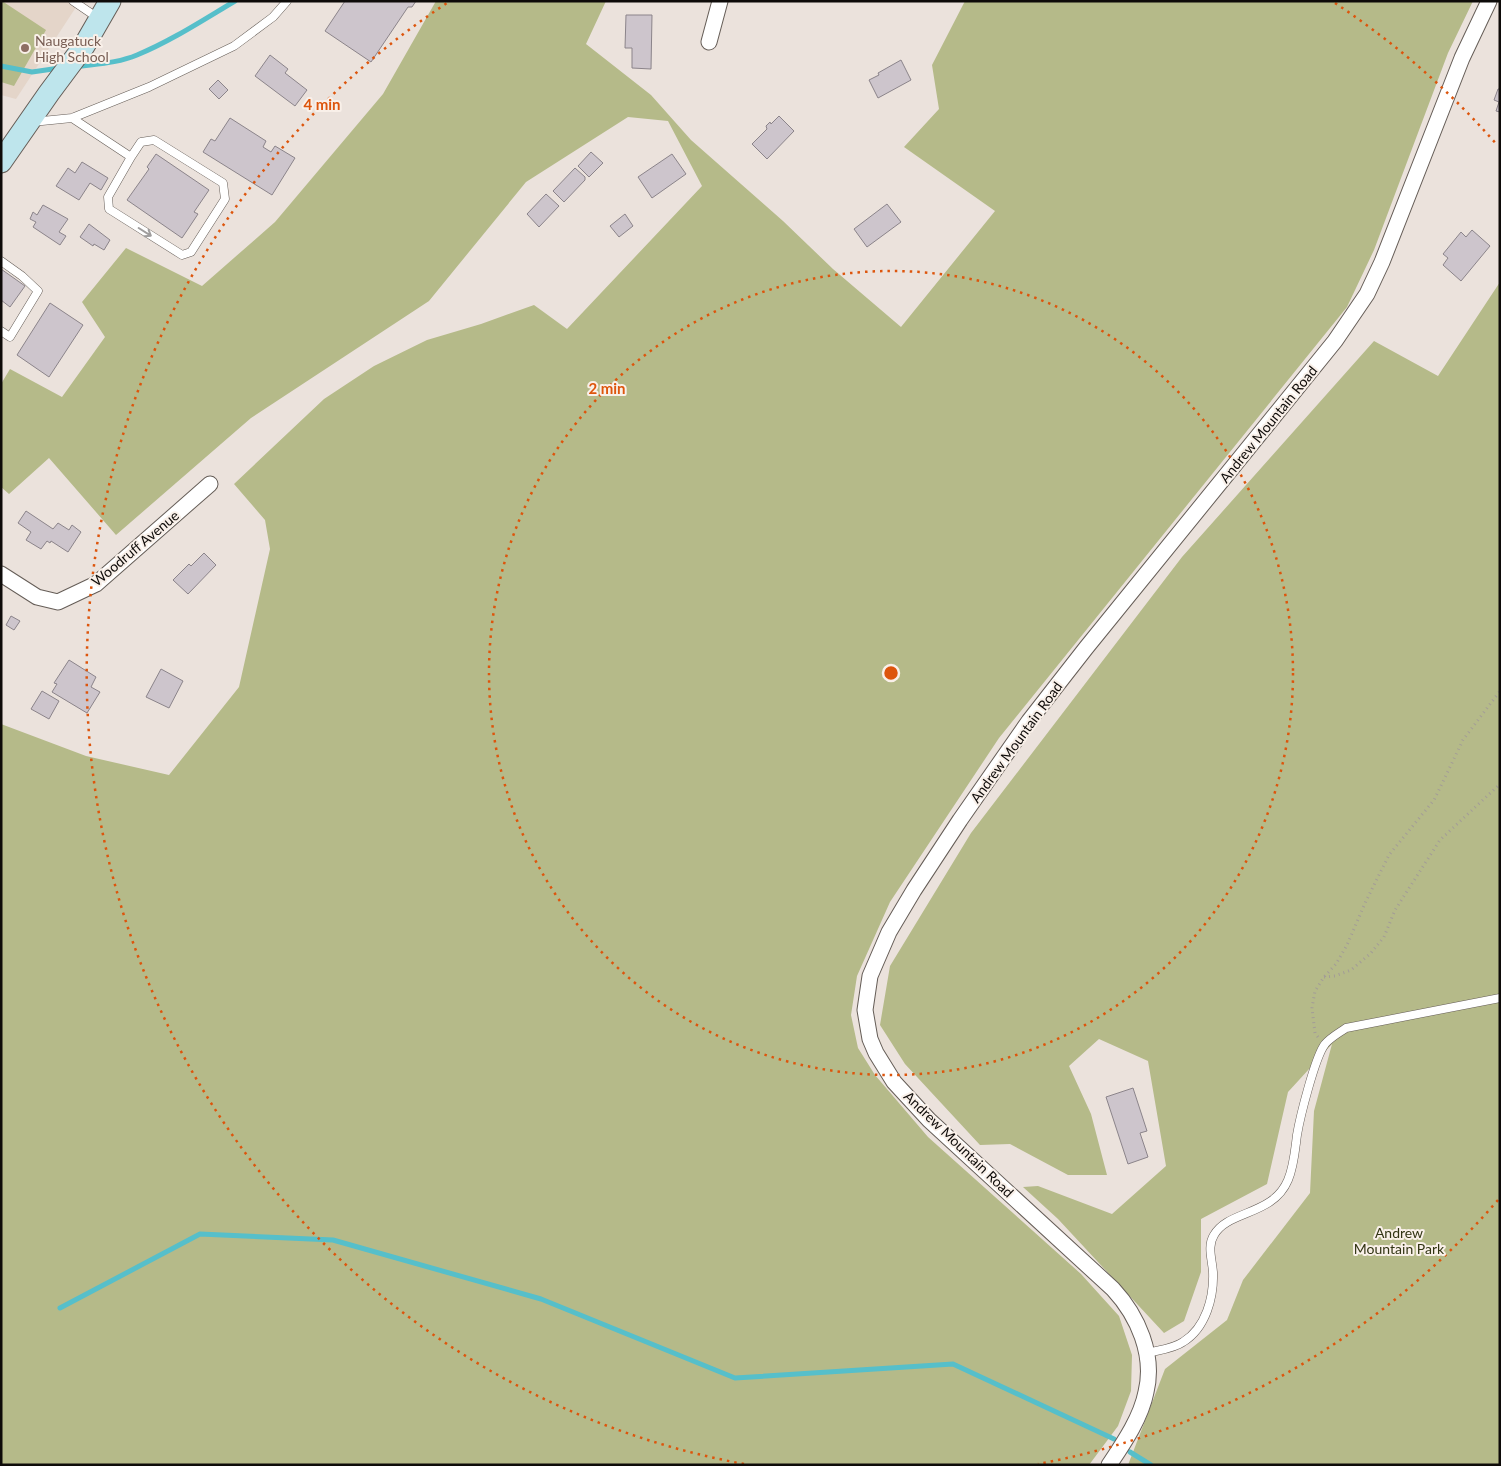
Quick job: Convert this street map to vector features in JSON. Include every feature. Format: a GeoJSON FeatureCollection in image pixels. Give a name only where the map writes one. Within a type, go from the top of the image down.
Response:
{"type":"FeatureCollection","features":[{"type":"Feature","properties":{"kind":"street"},"geometry":{"type":"LineString","coordinates":[[709,42],[720,1]]}},
{"type":"Feature","properties":{"kind":"street","name":"Andrew Mountain Road"},"geometry":{"type":"LineString","coordinates":[[1109,1465],[1129,1432],[1146,1392],[1147,1353],[1135,1320],[1121,1298],[1058,1237],[929,1120],[890,1075],[876,1053],[867,1025],[865,1010],[870,976],[889,932],[914,890],[1024,728],[1086,648],[1335,340],[1362,301],[1382,262],[1462,58],[1489,1]]}},
{"type":"Feature","properties":{"kind":"street"},"geometry":{"type":"LineString","coordinates":[[1,162],[84,46],[105,10]]}},
{"type":"Feature","properties":{"kind":"street","name":"Woodruff Avenue"},"geometry":{"type":"LineString","coordinates":[[1,574],[37,597],[58,602],[96,584],[210,484]]}},
{"type":"Feature","properties":{"kind":"lane"},"geometry":{"type":"LineString","coordinates":[[73,1],[105,10]]}},
{"type":"Feature","properties":{"kind":"lane"},"geometry":{"type":"LineString","coordinates":[[28,123],[72,118],[149,87],[234,46],[273,17],[287,1]]}},
{"type":"Feature","properties":{"kind":"lane"},"geometry":{"type":"LineString","coordinates":[[72,118],[131,156]]}},
{"type":"Feature","properties":{"kind":"lane"},"geometry":{"type":"LineString","coordinates":[[154,140],[223,183],[225,198],[191,252],[182,255],[109,209],[108,197],[131,156],[141,142],[154,140]]}},
{"type":"Feature","properties":{"kind":"lane"},"geometry":{"type":"LineString","coordinates":[[1,261],[22,276],[38,291],[10,337],[1,331]]}},
{"type":"Feature","properties":{"kind":"lane"},"geometry":{"type":"LineString","coordinates":[[1147,1353],[1182,1343],[1191,1337],[1201,1324],[1212,1292],[1210,1245],[1213,1236],[1220,1226],[1255,1211],[1272,1201],[1282,1191],[1293,1165],[1297,1132],[1319,1058],[1325,1045],[1346,1028],[1500,998]]}},
{"type":"Feature","properties":{"kind":"path"},"geometry":{"type":"LineString","coordinates":[[1325,1045],[1315,1033],[1312,1008],[1315,991],[1336,964],[1389,855],[1434,800],[1463,740],[1500,691]]}},
{"type":"Feature","properties":{"kind":"path"},"geometry":{"type":"LineString","coordinates":[[1324,977],[1334,976],[1351,970],[1370,954],[1384,937],[1395,910],[1440,840],[1500,784]]}},
{"type":"Feature","properties":{"kind":"shaded area","name":"Naugatuck High School"},"geometry":{"type":"Polygon","coordinates":[[[1,1],[80,1],[16,99],[1,95],[1,1]]]}},
{"type":"Feature","properties":{"kind":"green space"},"geometry":{"type":"Polygon","coordinates":[[[2,1],[46,30],[14,86],[1,82],[2,1]]]}},
{"type":"Feature","properties":{"kind":"green space"},"geometry":{"type":"Polygon","coordinates":[[[436,1],[606,1],[586,44],[651,95],[691,140],[783,221],[833,269],[901,327],[995,211],[904,147],[939,109],[932,65],[965,1],[1473,1],[1448,53],[1374,250],[1347,307],[999,738],[890,902],[857,976],[851,1015],[858,1048],[875,1075],[928,1137],[1081,1274],[1119,1316],[1132,1355],[1131,1391],[1118,1426],[1089,1465],[1,1465],[1,724],[86,756],[169,775],[239,687],[270,549],[265,520],[234,484],[324,399],[374,366],[427,340],[481,324],[534,305],[567,329],[702,186],[668,121],[628,117],[526,182],[429,301],[251,418],[116,535],[49,458],[9,494],[1,487],[1,384],[10,369],[62,397],[105,337],[82,302],[126,248],[202,286],[275,222],[383,94],[436,1]]]}},
{"type":"Feature","properties":{"kind":"green space","name":"Andrew Mountain Park"},"geometry":{"type":"Polygon","coordinates":[[[1500,282],[1500,1465],[1128,1465],[1165,1369],[1227,1320],[1243,1280],[1310,1193],[1314,1111],[1332,1044],[1288,1092],[1267,1184],[1201,1219],[1201,1272],[1184,1321],[1164,1333],[1058,1219],[1023,1187],[1038,1186],[1112,1214],[1166,1166],[1148,1061],[1099,1039],[1069,1066],[1091,1114],[1107,1175],[1068,1175],[1010,1144],[980,1145],[905,1064],[880,1025],[890,966],[971,833],[1182,557],[1374,341],[1438,376],[1500,282]]]}},
{"type":"Feature","properties":{"kind":"building"},"geometry":{"type":"Polygon","coordinates":[[[345,1],[416,1],[412,7],[408,7],[371,62],[325,31],[345,1]]]}},
{"type":"Feature","properties":{"kind":"building"},"geometry":{"type":"Polygon","coordinates":[[[626,15],[652,15],[651,69],[632,68],[632,48],[625,48],[626,15]]]}},
{"type":"Feature","properties":{"kind":"building"},"geometry":{"type":"Polygon","coordinates":[[[270,55],[288,69],[285,73],[307,90],[295,106],[255,76],[270,55]]]}},
{"type":"Feature","properties":{"kind":"building"},"geometry":{"type":"Polygon","coordinates":[[[901,60],[911,80],[878,98],[869,80],[901,60]]]}},
{"type":"Feature","properties":{"kind":"building"},"geometry":{"type":"Polygon","coordinates":[[[218,80],[228,90],[219,99],[209,89],[218,80]]]}},
{"type":"Feature","properties":{"kind":"building"},"geometry":{"type":"Polygon","coordinates":[[[1498,89],[1500,89],[1500,112],[1496,111],[1499,102],[1494,100],[1498,89]]]}},
{"type":"Feature","properties":{"kind":"building"},"geometry":{"type":"Polygon","coordinates":[[[779,116],[794,131],[767,159],[752,144],[767,129],[766,126],[779,116]]]}},
{"type":"Feature","properties":{"kind":"building"},"geometry":{"type":"Polygon","coordinates":[[[230,118],[266,141],[263,147],[271,152],[275,146],[295,158],[272,195],[203,152],[211,139],[215,141],[230,118]]]}},
{"type":"Feature","properties":{"kind":"building"},"geometry":{"type":"Polygon","coordinates":[[[591,152],[603,163],[589,177],[578,166],[591,152]]]}},
{"type":"Feature","properties":{"kind":"building"},"geometry":{"type":"Polygon","coordinates":[[[156,154],[209,190],[194,212],[198,214],[182,238],[127,200],[149,169],[147,167],[156,154]]]}},
{"type":"Feature","properties":{"kind":"building"},"geometry":{"type":"Polygon","coordinates":[[[672,154],[686,174],[652,198],[638,177],[672,154]]]}},
{"type":"Feature","properties":{"kind":"building"},"geometry":{"type":"Polygon","coordinates":[[[82,162],[108,178],[101,190],[90,183],[79,200],[56,186],[68,168],[75,173],[82,162]]]}},
{"type":"Feature","properties":{"kind":"building"},"geometry":{"type":"Polygon","coordinates":[[[575,168],[585,177],[585,180],[564,202],[553,191],[575,168]]]}},
{"type":"Feature","properties":{"kind":"building"},"geometry":{"type":"Polygon","coordinates":[[[546,194],[559,206],[539,227],[527,214],[546,194]]]}},
{"type":"Feature","properties":{"kind":"building"},"geometry":{"type":"Polygon","coordinates":[[[887,204],[901,222],[867,247],[854,229],[887,204]]]}},
{"type":"Feature","properties":{"kind":"building"},"geometry":{"type":"Polygon","coordinates":[[[43,205],[68,219],[59,232],[66,236],[60,245],[33,227],[36,222],[30,219],[33,212],[37,215],[43,205]]]}},
{"type":"Feature","properties":{"kind":"building"},"geometry":{"type":"Polygon","coordinates":[[[625,214],[633,226],[619,237],[610,226],[625,214]]]}},
{"type":"Feature","properties":{"kind":"building"},"geometry":{"type":"Polygon","coordinates":[[[89,224],[110,240],[104,250],[94,244],[93,246],[80,237],[89,224]]]}},
{"type":"Feature","properties":{"kind":"building"},"geometry":{"type":"Polygon","coordinates":[[[1472,230],[1490,246],[1461,281],[1443,265],[1448,258],[1443,254],[1461,232],[1466,237],[1472,230]]]}},
{"type":"Feature","properties":{"kind":"building"},"geometry":{"type":"Polygon","coordinates":[[[1,269],[25,286],[10,307],[1,300],[1,269]]]}},
{"type":"Feature","properties":{"kind":"building"},"geometry":{"type":"Polygon","coordinates":[[[50,303],[83,325],[49,377],[17,355],[50,303]]]}},
{"type":"Feature","properties":{"kind":"building"},"geometry":{"type":"Polygon","coordinates":[[[26,511],[53,529],[58,523],[69,530],[72,525],[81,532],[68,552],[51,541],[50,543],[47,541],[41,549],[26,540],[31,532],[18,523],[26,511]]]}},
{"type":"Feature","properties":{"kind":"building"},"geometry":{"type":"Polygon","coordinates":[[[204,553],[216,565],[188,594],[173,580],[189,564],[191,566],[204,553]]]}},
{"type":"Feature","properties":{"kind":"building"},"geometry":{"type":"Polygon","coordinates":[[[11,616],[20,621],[14,630],[6,625],[11,616]]]}},
{"type":"Feature","properties":{"kind":"building"},"geometry":{"type":"Polygon","coordinates":[[[69,660],[96,677],[91,687],[100,692],[87,713],[52,692],[57,684],[54,683],[69,660]]]}},
{"type":"Feature","properties":{"kind":"building"},"geometry":{"type":"Polygon","coordinates":[[[161,669],[183,681],[169,708],[146,697],[161,669]]]}},
{"type":"Feature","properties":{"kind":"building"},"geometry":{"type":"Polygon","coordinates":[[[42,691],[59,701],[49,719],[31,709],[42,691]]]}},
{"type":"Feature","properties":{"kind":"building"},"geometry":{"type":"Polygon","coordinates":[[[1133,1088],[1147,1131],[1140,1133],[1148,1157],[1128,1164],[1106,1097],[1133,1088]]]}},
{"type":"Feature","properties":{"kind":"waterway"},"geometry":{"type":"LineString","coordinates":[[76,67],[130,58],[175,37],[235,1]]}},
{"type":"Feature","properties":{"kind":"waterway"},"geometry":{"type":"LineString","coordinates":[[1,66],[32,72],[60,68]]}},
{"type":"Feature","properties":{"kind":"waterway"},"geometry":{"type":"LineString","coordinates":[[60,1308],[200,1234],[333,1240],[541,1299],[735,1378],[953,1364],[1114,1439]]}},
{"type":"Feature","properties":{"kind":"waterway"},"geometry":{"type":"LineString","coordinates":[[1130,1452],[1151,1465]]}},
{"type":"Feature","properties":{"kind":"place","name":"Naugatuck High School"},"geometry":{"type":"Point","coordinates":[25,48]}}]}
